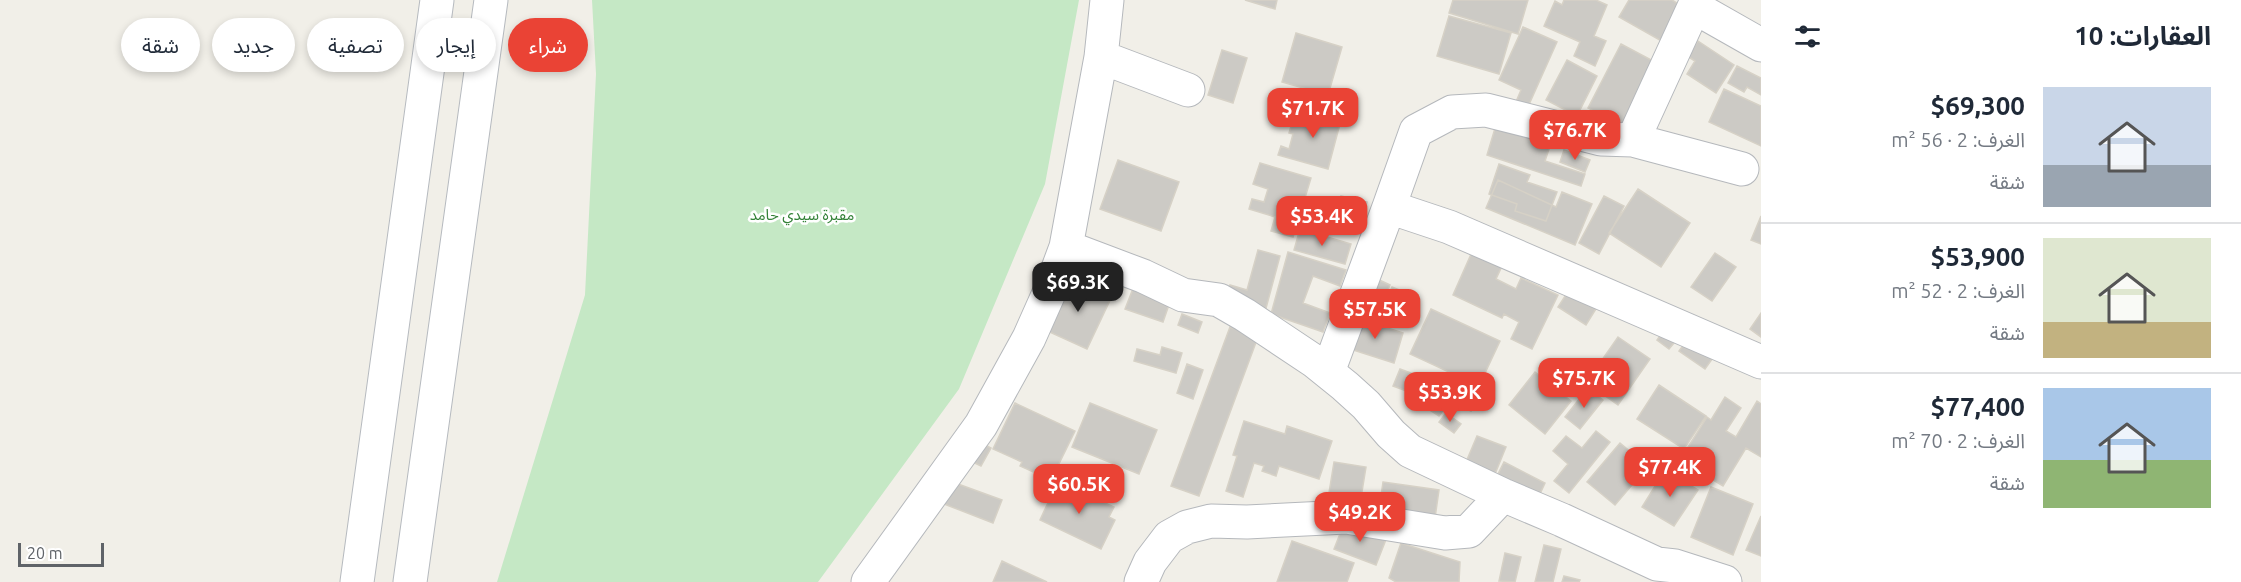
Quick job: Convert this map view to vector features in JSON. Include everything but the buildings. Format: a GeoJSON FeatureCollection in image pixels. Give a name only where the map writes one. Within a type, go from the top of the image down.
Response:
{"type":"FeatureCollection","features":[{"type":"Feature","properties":{"kind":"street"},"geometry":{"type":"LineString","coordinates":[[357,582],[437,0]]}},
{"type":"Feature","properties":{"kind":"street"},"geometry":{"type":"LineString","coordinates":[[411,582],[491,0]]}},
{"type":"Feature","properties":{"kind":"street"},"geometry":{"type":"LineString","coordinates":[[868,582],[981,424],[1029,338],[1066,247],[1101,57],[1107,0]]}},
{"type":"Feature","properties":{"kind":"street"},"geometry":{"type":"LineString","coordinates":[[1633,140],[1695,4],[1761,45]]}},
{"type":"Feature","properties":{"kind":"street"},"geometry":{"type":"LineString","coordinates":[[1101,57],[1188,90]]}},
{"type":"Feature","properties":{"kind":"street"},"geometry":{"type":"LineString","coordinates":[[1328,372],[1416,131],[1452,112],[1486,110],[1601,139],[1633,140],[1742,169]]}},
{"type":"Feature","properties":{"kind":"street"},"geometry":{"type":"LineString","coordinates":[[1389,207],[1449,227],[1761,362]]}},
{"type":"Feature","properties":{"kind":"street"},"geometry":{"type":"LineString","coordinates":[[1066,247],[1143,276],[1184,295],[1219,300],[1245,315],[1328,372],[1366,405],[1391,434],[1410,451],[1562,520],[1651,573],[1691,570],[1725,582]]}},
{"type":"Feature","properties":{"kind":"street"},"geometry":{"type":"LineString","coordinates":[[1141,582],[1150,562],[1169,537],[1187,527],[1210,521],[1247,522],[1346,517],[1446,533],[1468,531],[1503,495]]}},
{"type":"Feature","properties":{"kind":"green space","name":"مقبرة سيدي حامد"},"geometry":{"type":"Polygon","coordinates":[[[592,0],[1079,0],[1045,184],[959,389],[818,582],[497,582],[585,295],[596,74],[592,0]]]}}]}
